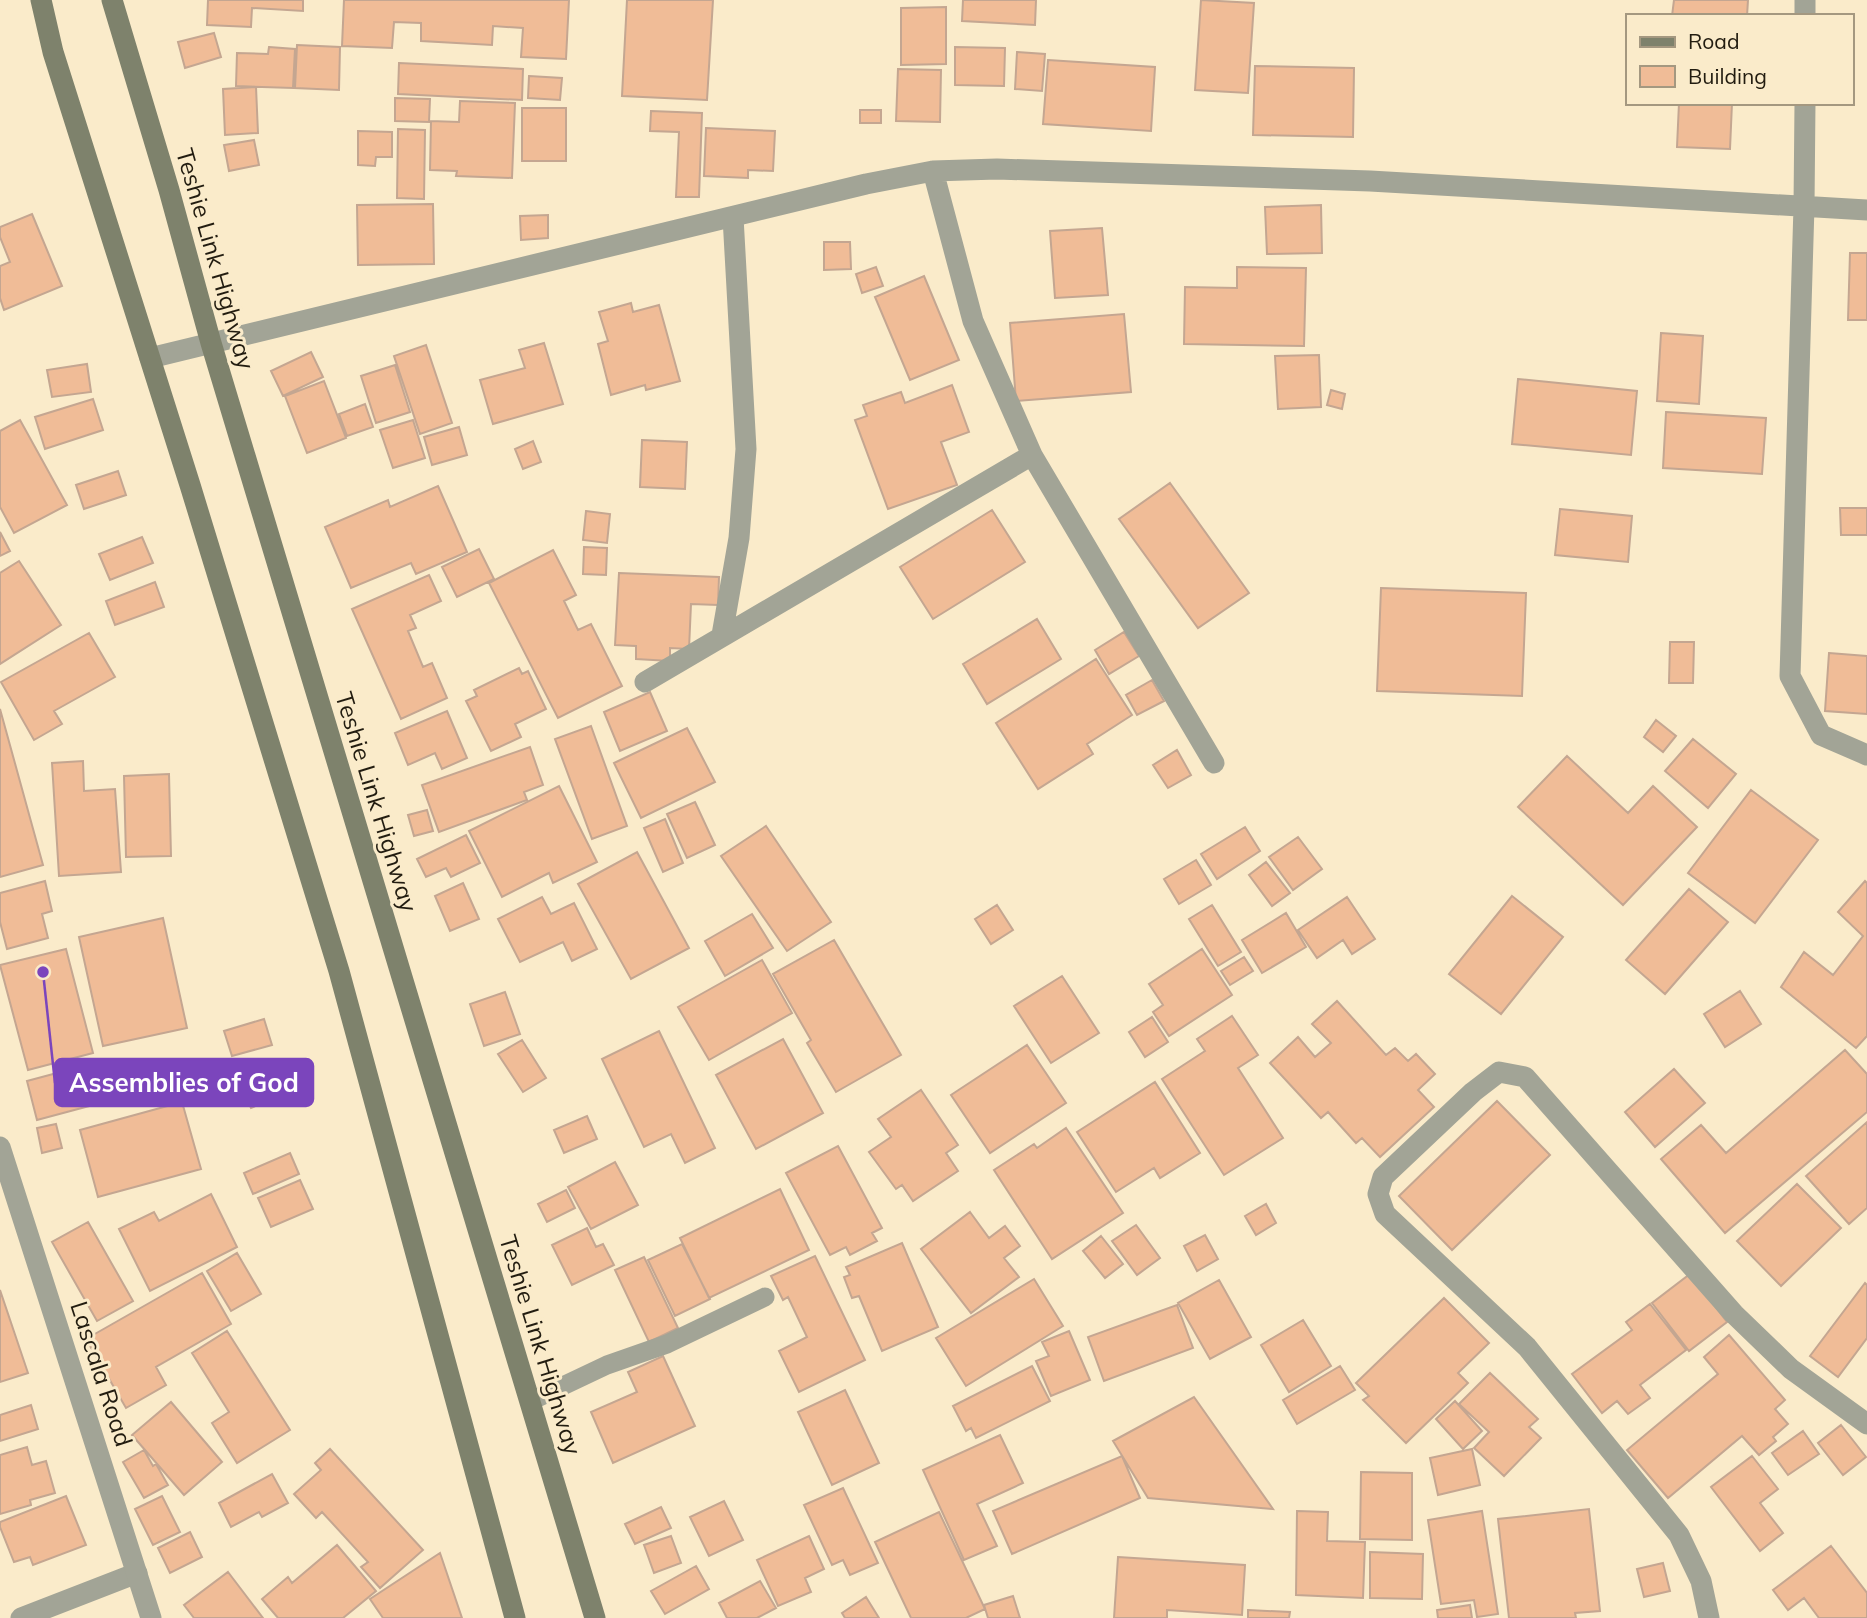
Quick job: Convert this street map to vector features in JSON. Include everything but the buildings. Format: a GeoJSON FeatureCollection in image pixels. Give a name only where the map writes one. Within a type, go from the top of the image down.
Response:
{"type":"FeatureCollection","features":[{"type":"Feature","properties":{"kind":"main road"},"geometry":{"type":"LineString","coordinates":[[41,0],[54,52],[339,971],[515,1618]]}},
{"type":"Feature","properties":{"kind":"main road","name":"Teshie Link Highway"},"geometry":{"type":"LineString","coordinates":[[112,0],[211,343],[595,1618]]}},
{"type":"Feature","properties":{"kind":"street"},"geometry":{"type":"LineString","coordinates":[[1805,105],[1790,676],[1821,735],[1867,755]]}},
{"type":"Feature","properties":{"kind":"street"},"geometry":{"type":"LineString","coordinates":[[150,358],[866,184],[933,171],[997,169],[1370,181],[1867,210]]}},
{"type":"Feature","properties":{"kind":"street"},"geometry":{"type":"LineString","coordinates":[[933,171],[973,321],[1032,455],[1214,763]]}},
{"type":"Feature","properties":{"kind":"street"},"geometry":{"type":"LineString","coordinates":[[722,635],[738,538],[746,449],[733,216]]}},
{"type":"Feature","properties":{"kind":"street"},"geometry":{"type":"LineString","coordinates":[[645,682],[1032,455]]}},
{"type":"Feature","properties":{"kind":"street"},"geometry":{"type":"LineString","coordinates":[[1709,1618],[1701,1581],[1679,1535],[1527,1347],[1385,1214],[1378,1194],[1383,1177],[1473,1092],[1499,1072],[1525,1077],[1734,1314],[1791,1370],[1867,1424]]}},
{"type":"Feature","properties":{"kind":"street","name":"Lascala Road"},"geometry":{"type":"LineString","coordinates":[[0,1147],[151,1618]]}},
{"type":"Feature","properties":{"kind":"street"},"geometry":{"type":"LineString","coordinates":[[22,1618],[137,1573]]}},
{"type":"Feature","properties":{"kind":"lane"},"geometry":{"type":"LineString","coordinates":[[531,1401],[607,1365],[667,1344],[765,1297]]}},
{"type":"Feature","properties":{"kind":"place","name":"Assemblies of God"},"geometry":{"type":"Point","coordinates":[43,972]}}]}
